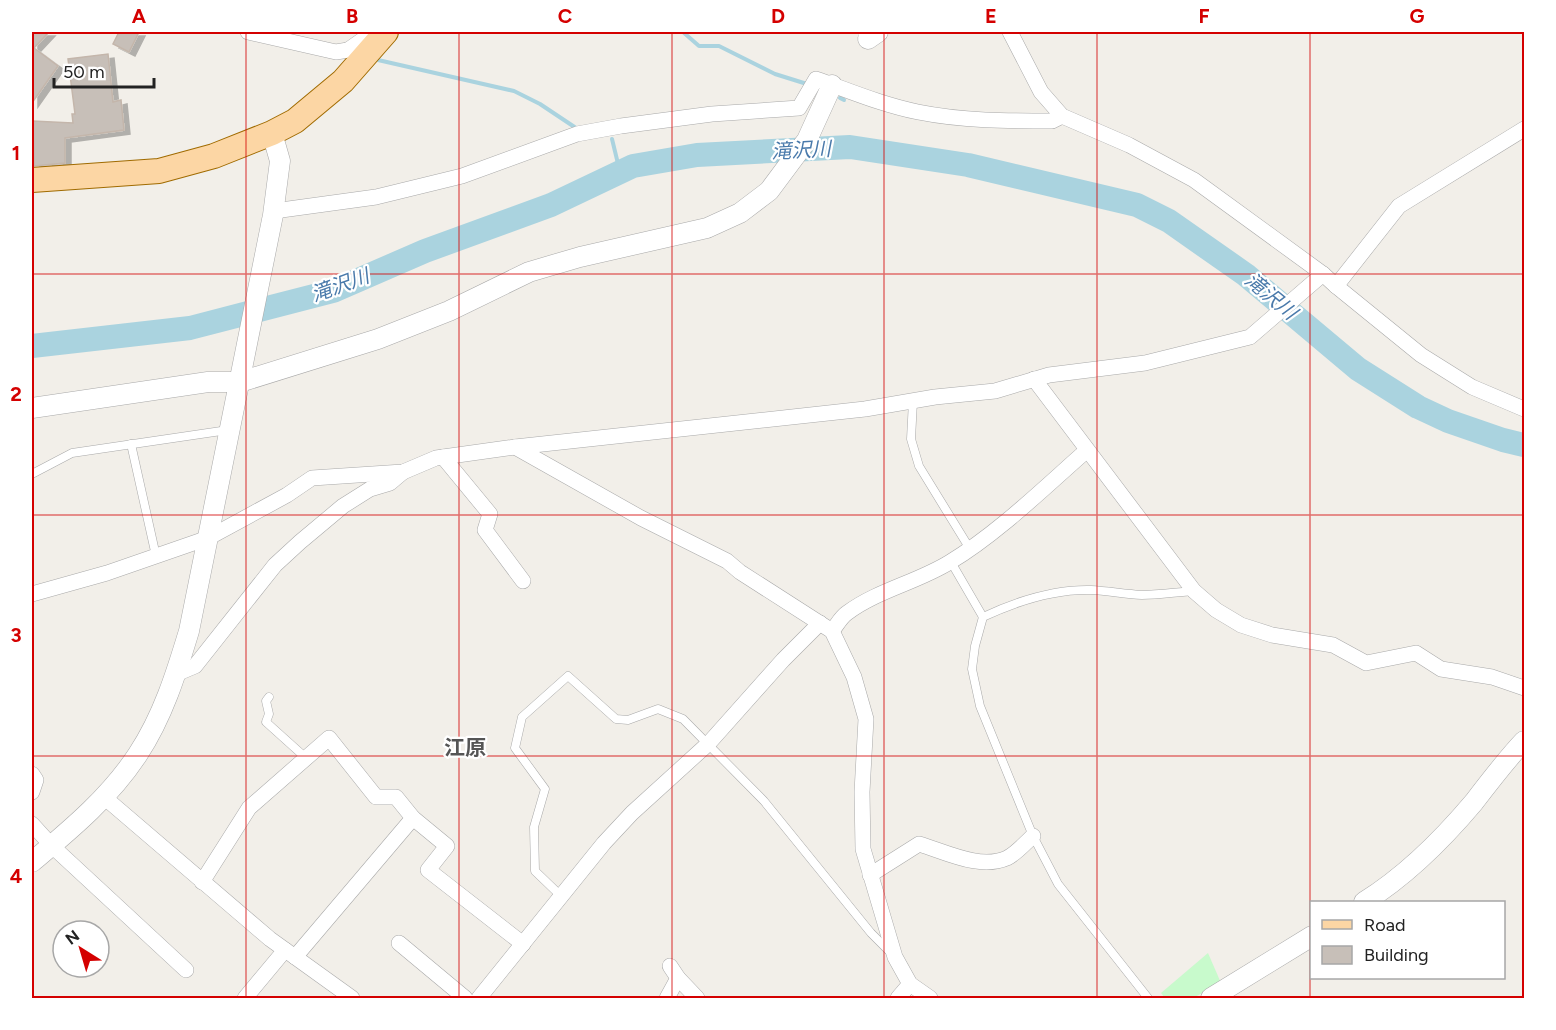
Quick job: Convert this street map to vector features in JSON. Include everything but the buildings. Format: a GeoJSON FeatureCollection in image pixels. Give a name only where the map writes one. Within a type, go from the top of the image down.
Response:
{"type":"FeatureCollection","features":[{"type":"Feature","properties":{"kind":"main road"},"geometry":{"type":"LineString","coordinates":[[32,180],[159,171],[214,156],[272,133],[295,121],[343,81],[375,37]]}},
{"type":"Feature","properties":{"kind":"street"},"geometry":{"type":"LineString","coordinates":[[248,32],[336,52],[348,50],[375,37]]}},
{"type":"Feature","properties":{"kind":"street"},"geometry":{"type":"LineString","coordinates":[[1010,32],[1041,92],[1062,116],[1129,145],[1194,180],[1336,286],[1421,355],[1472,387],[1524,409]]}},
{"type":"Feature","properties":{"kind":"street"},"geometry":{"type":"LineString","coordinates":[[274,213],[376,197],[462,176],[577,134],[712,114],[799,108],[816,80],[916,112],[974,121],[1052,121],[1062,116]]}},
{"type":"Feature","properties":{"kind":"street"},"geometry":{"type":"LineString","coordinates":[[32,408],[208,382],[378,339],[449,311],[529,272],[580,257],[708,228],[740,213],[769,191],[807,140],[832,85]]}},
{"type":"Feature","properties":{"kind":"street"},"geometry":{"type":"LineString","coordinates":[[1336,286],[1399,206],[1524,129]]}},
{"type":"Feature","properties":{"kind":"street"},"geometry":{"type":"LineString","coordinates":[[32,862],[104,797],[138,754],[159,716],[176,674],[189,631],[274,213],[280,161],[272,133]]}},
{"type":"Feature","properties":{"kind":"street"},"geometry":{"type":"LineString","coordinates":[[176,674],[195,666],[275,565],[300,542],[370,489],[390,483],[403,472],[436,458],[515,447],[866,409],[995,391],[1048,375],[1145,363],[1250,337],[1321,276]]}},
{"type":"Feature","properties":{"kind":"street"},"geometry":{"type":"LineString","coordinates":[[1034,379],[1086,451],[1194,591],[1240,626],[1272,635],[1333,645],[1366,663],[1416,653],[1441,669],[1492,677],[1524,688]]}},
{"type":"Feature","properties":{"kind":"street"},"geometry":{"type":"LineString","coordinates":[[515,447],[642,518],[727,561],[740,572],[826,627],[854,676],[867,719],[862,829],[863,849],[870,875],[896,957],[910,984],[930,999]]}},
{"type":"Feature","properties":{"kind":"street"},"geometry":{"type":"LineString","coordinates":[[479,999],[604,843],[632,813],[709,743],[783,660],[845,614],[889,590],[921,579],[970,549],[1086,451]]}},
{"type":"Feature","properties":{"kind":"street"},"geometry":{"type":"LineString","coordinates":[[442,457],[490,514],[484,530],[523,581]]}},
{"type":"Feature","properties":{"kind":"street"},"geometry":{"type":"LineString","coordinates":[[32,594],[59,588],[208,538],[287,495],[312,478],[403,472]]}},
{"type":"Feature","properties":{"kind":"street"},"geometry":{"type":"LineString","coordinates":[[202,882],[249,808],[329,738],[376,797],[396,797],[413,818],[447,846],[428,870],[523,944]]}},
{"type":"Feature","properties":{"kind":"street"},"geometry":{"type":"LineString","coordinates":[[1367,901],[1418,861],[1446,834],[1524,741]]}},
{"type":"Feature","properties":{"kind":"street"},"geometry":{"type":"LineString","coordinates":[[32,774],[36,780],[32,792]]}},
{"type":"Feature","properties":{"kind":"street"},"geometry":{"type":"LineString","coordinates":[[104,797],[290,954],[352,999]]}},
{"type":"Feature","properties":{"kind":"street"},"geometry":{"type":"LineString","coordinates":[[245,999],[290,954],[413,818]]}},
{"type":"Feature","properties":{"kind":"street"},"geometry":{"type":"LineString","coordinates":[[32,824],[51,845],[186,970]]}},
{"type":"Feature","properties":{"kind":"street"},"geometry":{"type":"LineString","coordinates":[[870,875],[919,844],[980,862],[995,862],[1009,857],[1033,836]]}},
{"type":"Feature","properties":{"kind":"street"},"geometry":{"type":"LineString","coordinates":[[1211,999],[1310,937]]}},
{"type":"Feature","properties":{"kind":"street"},"geometry":{"type":"LineString","coordinates":[[399,943],[465,999]]}},
{"type":"Feature","properties":{"kind":"street"},"geometry":{"type":"LineString","coordinates":[[666,999],[674,972],[697,999]]}},
{"type":"Feature","properties":{"kind":"street"},"geometry":{"type":"LineString","coordinates":[[898,999],[910,984]]}},
{"type":"Feature","properties":{"kind":"lane"},"geometry":{"type":"LineString","coordinates":[[913,401],[912,439],[919,466],[970,549]]}},
{"type":"Feature","properties":{"kind":"lane"},"geometry":{"type":"LineString","coordinates":[[32,474],[72,453],[230,429]]}},
{"type":"Feature","properties":{"kind":"lane"},"geometry":{"type":"LineString","coordinates":[[131,444],[156,556]]}},
{"type":"Feature","properties":{"kind":"lane"},"geometry":{"type":"LineString","coordinates":[[951,562],[983,617],[975,646],[972,669],[980,706],[1033,836],[1058,884],[1148,999]]}},
{"type":"Feature","properties":{"kind":"lane"},"geometry":{"type":"LineString","coordinates":[[983,617],[1005,606],[1030,598],[1070,591],[1091,590],[1142,595],[1194,591]]}},
{"type":"Feature","properties":{"kind":"lane"},"geometry":{"type":"LineString","coordinates":[[561,896],[535,871],[534,827],[545,789],[515,748],[522,717],[568,676],[616,719],[628,720],[658,709],[683,719],[764,801],[871,933],[896,957]]}},
{"type":"Feature","properties":{"kind":"lane"},"geometry":{"type":"LineString","coordinates":[[269,697],[266,701],[268,714],[266,722],[306,758]]}},
{"type":"Feature","properties":{"kind":"green space"},"geometry":{"type":"Polygon","coordinates":[[[1208,953],[1221,983],[1193,998],[1165,998],[1161,993],[1208,953]]]}},
{"type":"Feature","properties":{"kind":"waterway"},"geometry":{"type":"LineString","coordinates":[[683,32],[699,46],[719,46],[775,74],[807,84]]}},
{"type":"Feature","properties":{"kind":"waterway"},"geometry":{"type":"LineString","coordinates":[[378,60],[514,91],[579,128]]}},
{"type":"Feature","properties":{"kind":"waterway"},"geometry":{"type":"LineString","coordinates":[[840,98],[844,100]]}},
{"type":"Feature","properties":{"kind":"waterway"},"geometry":{"type":"LineString","coordinates":[[612,139],[620,172]]}},
{"type":"Feature","properties":{"kind":"waterway","name":"滝沢川"},"geometry":{"type":"LineString","coordinates":[[32,346],[190,328],[333,291],[425,251],[551,205],[633,166],[697,155],[850,147],[968,165],[1137,205],[1169,221],[1246,275],[1358,369],[1418,407],[1448,421],[1524,445]]}},
{"type":"Feature","properties":{"kind":"district","name":"江原"},"geometry":{"type":"Point","coordinates":[465,747]}}]}
